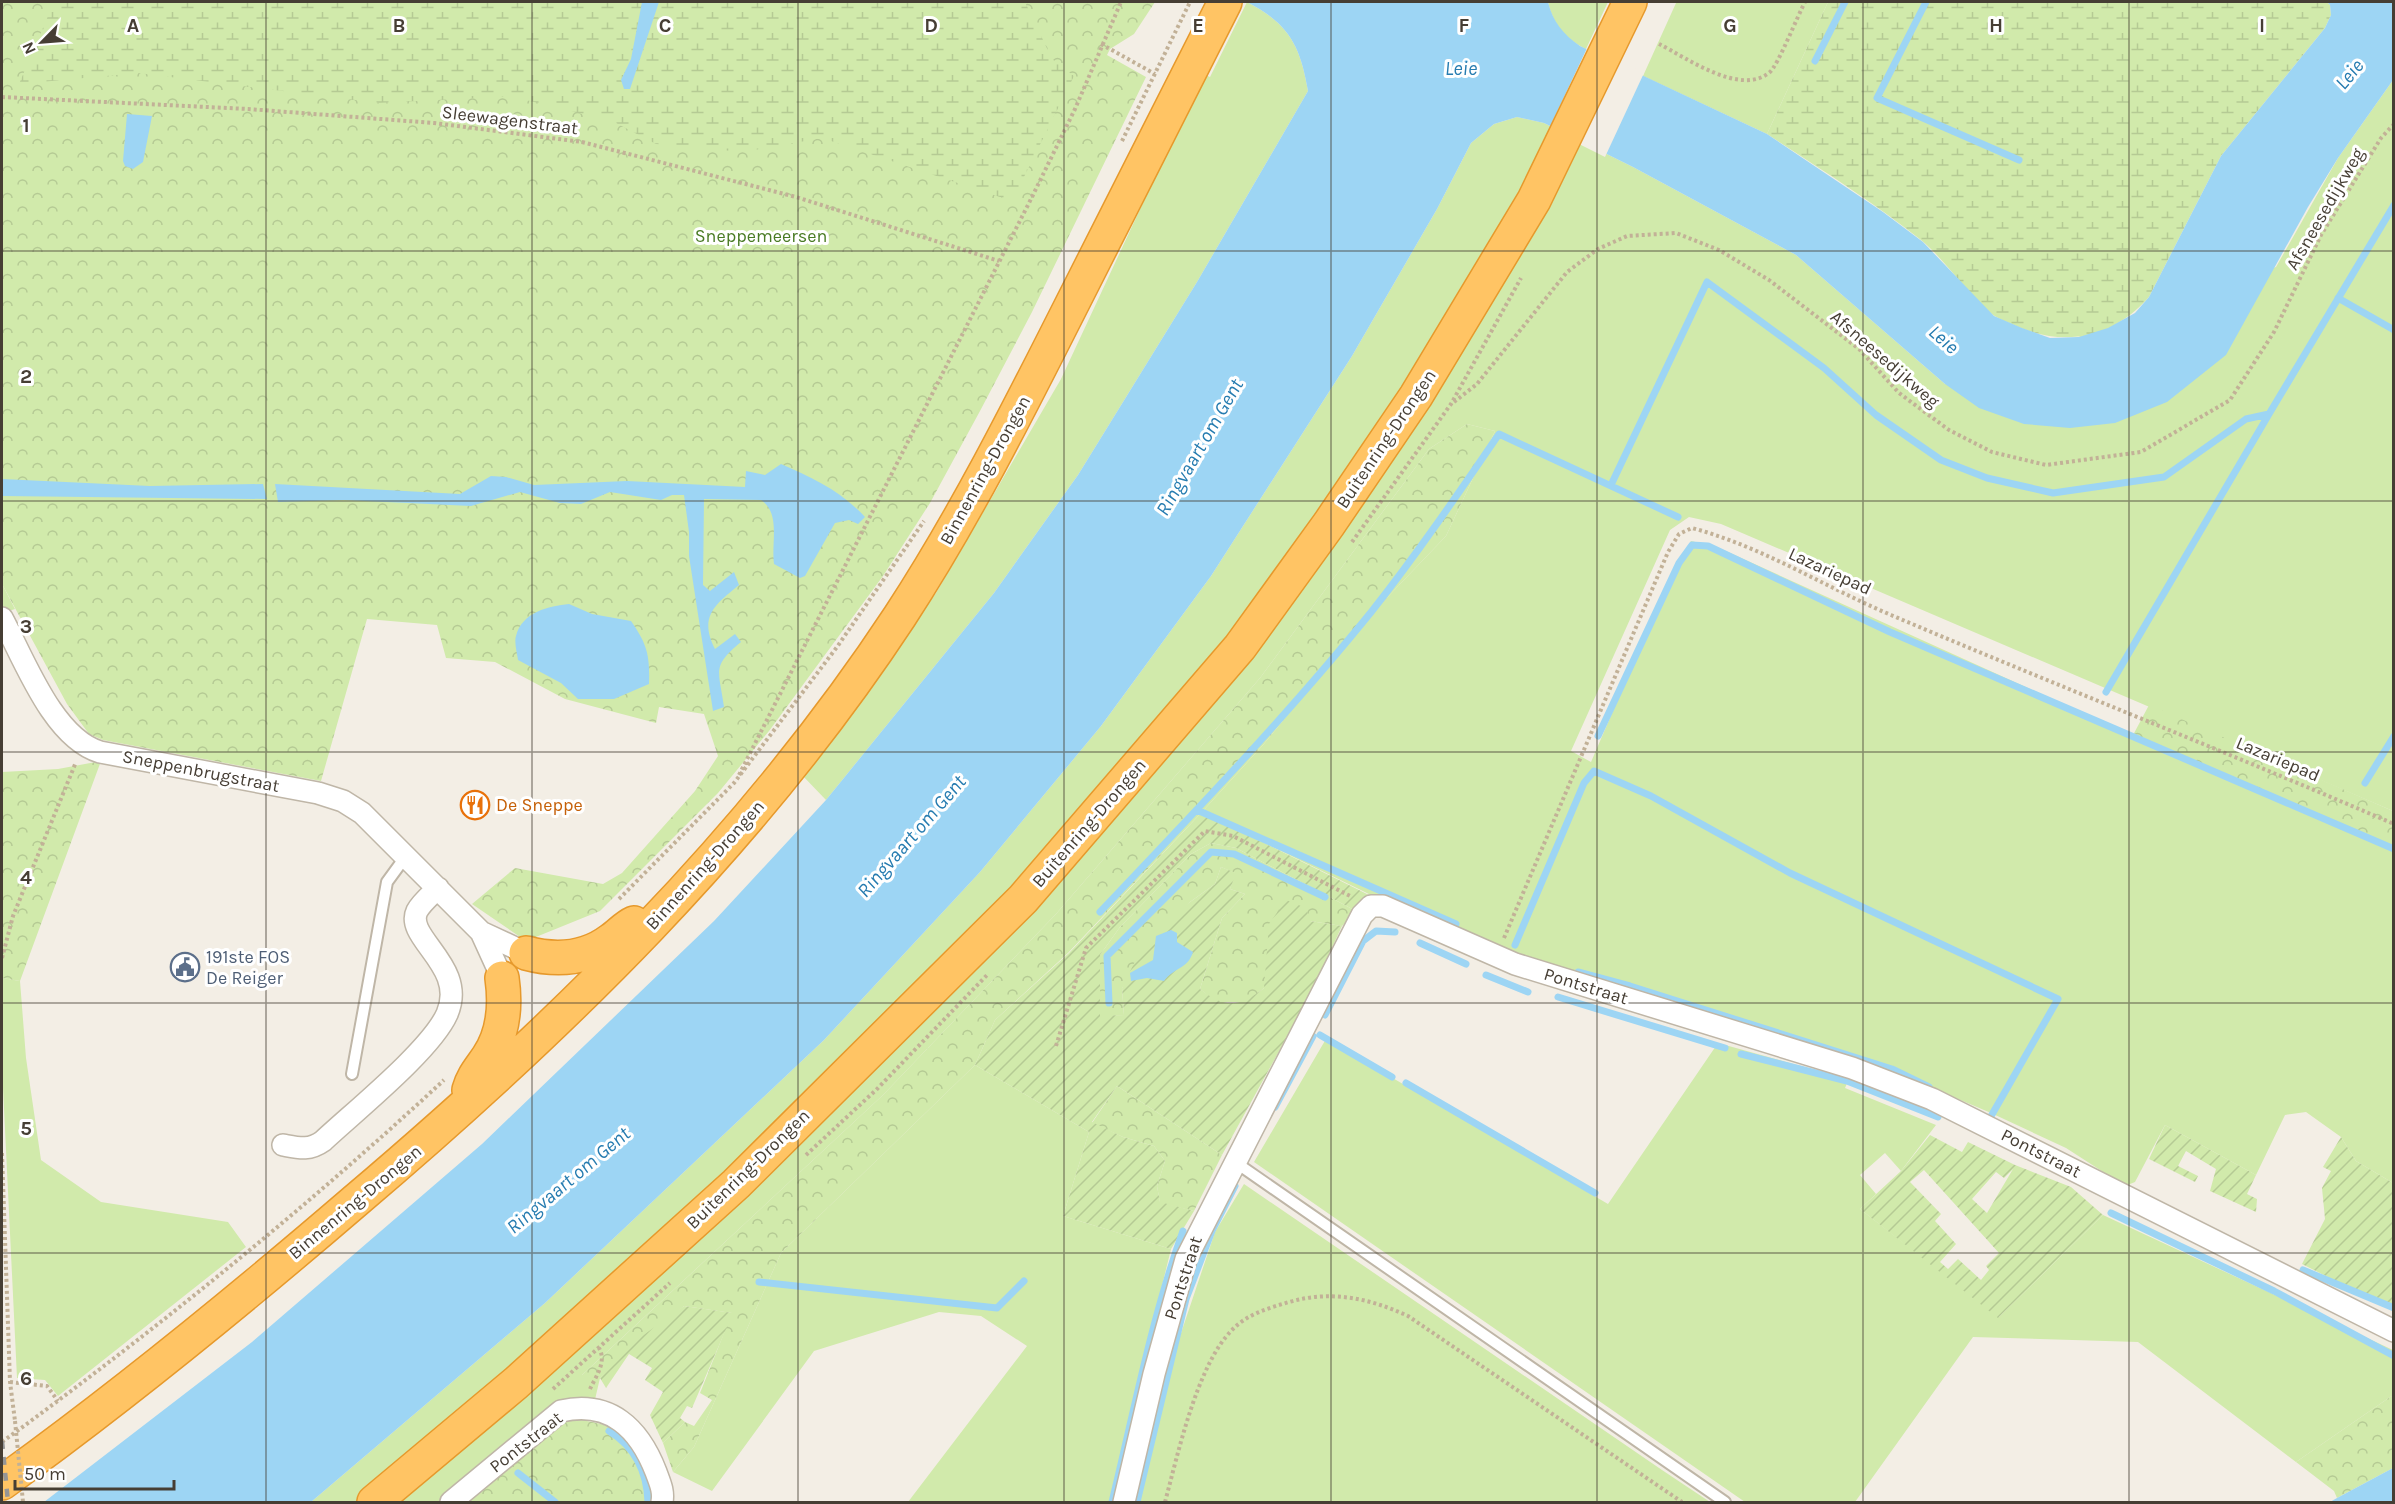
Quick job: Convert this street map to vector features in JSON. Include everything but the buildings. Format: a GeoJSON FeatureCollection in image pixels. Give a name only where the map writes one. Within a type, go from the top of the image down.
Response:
{"type":"FeatureCollection","features":[{"type":"Feature","properties":{"kind":"highway","name":"Binnenring-Drongen"},"geometry":{"type":"LineString","coordinates":[[2,1483],[222,1315],[463,1110],[564,1015],[662,916],[759,805],[855,680],[899,617],[1006,437],[1225,2]]}},
{"type":"Feature","properties":{"kind":"highway","name":"Buitenring-Drongen"},"geometry":{"type":"LineString","coordinates":[[374,1503],[516,1383],[736,1184],[1023,899],[1240,647],[1329,524],[1416,396],[1534,200],[1629,2]]}},
{"type":"Feature","properties":{"kind":"highway"},"geometry":{"type":"LineString","coordinates":[[526,953],[542,958],[575,957],[610,941],[630,924],[662,916]]}},
{"type":"Feature","properties":{"kind":"highway"},"geometry":{"type":"LineString","coordinates":[[463,1110],[472,1077],[497,1040],[503,1020],[502,978]]}},
{"type":"Feature","properties":{"kind":"street","name":"Sneppenbrugstraat"},"geometry":{"type":"LineString","coordinates":[[2,618],[53,713],[66,732],[83,746],[109,754],[318,793],[343,801],[362,813],[481,932],[502,978]]}},
{"type":"Feature","properties":{"kind":"street"},"geometry":{"type":"LineString","coordinates":[[283,1145],[303,1149],[313,1147],[322,1141],[415,1055],[434,1034],[447,1014],[451,999],[450,983],[445,968],[420,935],[415,923],[416,913],[438,888]]}},
{"type":"Feature","properties":{"kind":"street","name":"Pontstraat"},"geometry":{"type":"LineString","coordinates":[[1124,1503],[1154,1374],[1186,1259],[1362,915],[1371,906],[1383,906],[1515,964],[1852,1068],[1932,1099],[2394,1331]]}},
{"type":"Feature","properties":{"kind":"street"},"geometry":{"type":"LineString","coordinates":[[481,932],[526,953]]}},
{"type":"Feature","properties":{"kind":"street","name":"Pontstraat"},"geometry":{"type":"LineString","coordinates":[[451,1503],[561,1411],[581,1408],[606,1413],[622,1421],[637,1434],[649,1454],[664,1493],[662,1503]]}},
{"type":"Feature","properties":{"kind":"lane"},"geometry":{"type":"LineString","coordinates":[[352,1074],[387,882],[406,855]]}},
{"type":"Feature","properties":{"kind":"lane"},"geometry":{"type":"LineString","coordinates":[[1235,1162],[1725,1503]]}},
{"type":"Feature","properties":{"kind":"path"},"geometry":{"type":"LineString","coordinates":[[734,783],[1075,109],[1121,2]]}},
{"type":"Feature","properties":{"kind":"path"},"geometry":{"type":"LineString","coordinates":[[1119,146],[1190,2]]}},
{"type":"Feature","properties":{"kind":"path"},"geometry":{"type":"LineString","coordinates":[[1659,44],[1729,78],[1749,82],[1771,72],[1805,2]]}},
{"type":"Feature","properties":{"kind":"path"},"geometry":{"type":"LineString","coordinates":[[1101,44],[1155,74]]}},
{"type":"Feature","properties":{"kind":"path","name":"Sleewagenstraat"},"geometry":{"type":"LineString","coordinates":[[2,97],[248,109],[434,123],[582,142],[796,197],[999,261]]}},
{"type":"Feature","properties":{"kind":"path","name":"Afsneesedijkweg"},"geometry":{"type":"LineString","coordinates":[[1524,273],[1451,404],[1477,384],[1567,272],[1598,249],[1627,236],[1676,233],[1719,249],[1769,280],[1859,349],[1899,393],[1949,430],[1992,452],[2046,465],[2141,452],[2230,400],[2274,332],[2321,235],[2381,138],[2394,124]]}},
{"type":"Feature","properties":{"kind":"path"},"geometry":{"type":"LineString","coordinates":[[611,908],[734,783],[843,639],[928,515]]}},
{"type":"Feature","properties":{"kind":"path","name":"Lazariepad"},"geometry":{"type":"LineString","coordinates":[[1496,956],[1668,552],[1679,534],[1692,528],[1763,555],[1899,619],[2235,755],[2394,824]]}},
{"type":"Feature","properties":{"kind":"path"},"geometry":{"type":"LineString","coordinates":[[2,958],[13,916],[83,746]]}},
{"type":"Feature","properties":{"kind":"path"},"geometry":{"type":"LineString","coordinates":[[1056,1046],[1086,948],[1205,831],[1233,836],[1371,906]]}},
{"type":"Feature","properties":{"kind":"path"},"geometry":{"type":"LineString","coordinates":[[2,1442],[58,1401],[250,1249],[450,1074]]}},
{"type":"Feature","properties":{"kind":"path"},"geometry":{"type":"LineString","coordinates":[[2,1153],[10,1382],[23,1503]]}},
{"type":"Feature","properties":{"kind":"path"},"geometry":{"type":"LineString","coordinates":[[1165,1503],[1185,1431],[1211,1360],[1232,1329],[1270,1308],[1308,1297],[1344,1296],[1379,1303],[1408,1316],[1682,1503]]}},
{"type":"Feature","properties":{"kind":"path"},"geometry":{"type":"LineString","coordinates":[[581,1408],[601,1368],[603,1354],[599,1348]]}},
{"type":"Feature","properties":{"kind":"path"},"geometry":{"type":"LineString","coordinates":[[10,1382],[46,1386],[58,1401]]}},
{"type":"Feature","properties":{"kind":"green space","name":"Sneppemeersen"},"geometry":{"type":"Polygon","coordinates":[[[2,2],[1155,2],[1134,34],[1110,49],[1107,55],[1146,77],[1032,312],[980,411],[930,503],[883,576],[769,731],[718,793],[600,911],[526,941],[472,904],[515,868],[603,884],[622,873],[695,791],[718,756],[704,714],[659,707],[656,723],[565,699],[495,662],[446,658],[437,625],[367,619],[321,781],[103,740],[89,734],[67,704],[2,584],[2,2]]]}},
{"type":"Feature","properties":{"kind":"green space"},"geometry":{"type":"Polygon","coordinates":[[[54,2],[642,2],[631,59],[621,80],[630,89],[659,2],[1025,2],[1052,59],[1074,76],[1012,201],[822,138],[743,152],[656,144],[614,122],[510,96],[380,103],[138,73],[19,84],[54,2]]]}},
{"type":"Feature","properties":{"kind":"green space"},"geometry":{"type":"Polygon","coordinates":[[[1247,2],[1273,19],[1290,38],[1301,61],[1308,91],[1197,282],[1078,475],[994,593],[826,800],[801,774],[936,593],[1061,379],[1203,74],[1210,77],[1247,2]]]}},
{"type":"Feature","properties":{"kind":"green space"},"geometry":{"type":"Polygon","coordinates":[[[1548,2],[1608,2],[1586,49],[1572,41],[1561,30],[1548,2]]]}},
{"type":"Feature","properties":{"kind":"green space"},"geometry":{"type":"Polygon","coordinates":[[[1674,2],[1828,2],[1767,134],[1643,76],[1676,3],[1674,2]]]}},
{"type":"Feature","properties":{"kind":"green space"},"geometry":{"type":"Polygon","coordinates":[[[1828,2],[2327,2],[2330,5],[2331,15],[2325,28],[2221,156],[2149,297],[2120,322],[2104,330],[2069,337],[2033,332],[1993,315],[1921,240],[1864,198],[1767,134],[1828,2]]]}},
{"type":"Feature","properties":{"kind":"green space"},"geometry":{"type":"Polygon","coordinates":[[[2393,80],[2393,811],[1721,524],[1689,517],[1670,530],[1571,751],[1591,762],[1665,590],[1691,541],[1717,547],[2167,751],[2393,848],[2393,1183],[2356,1161],[2341,1137],[2306,1112],[2285,1115],[2256,1175],[2165,1125],[2135,1182],[2125,1186],[2066,1148],[1878,1065],[1538,961],[1375,897],[1202,812],[1263,745],[1359,627],[1446,536],[1495,431],[1467,424],[1429,449],[1260,678],[1056,914],[883,1095],[582,1375],[600,1378],[590,1421],[566,1422],[468,1502],[311,1502],[545,1303],[824,1040],[980,872],[1101,726],[1211,576],[1352,356],[1437,209],[1471,143],[1494,124],[1517,117],[1544,123],[1633,167],[1796,255],[1945,384],[2276,267],[2338,158],[2393,80]]]}},
{"type":"Feature","properties":{"kind":"green space"},"geometry":{"type":"Polygon","coordinates":[[[1467,424],[1495,431],[1446,536],[1359,627],[1263,745],[1202,812],[1068,953],[995,1020],[975,1065],[781,1253],[694,1447],[673,1472],[663,1443],[685,1422],[694,1426],[712,1400],[700,1393],[732,1313],[684,1306],[600,1378],[581,1376],[883,1095],[1056,914],[1260,678],[1429,449],[1467,424]]]}},
{"type":"Feature","properties":{"kind":"green space"},"geometry":{"type":"Polygon","coordinates":[[[2,584],[15,609],[2,613],[2,584]]]}},
{"type":"Feature","properties":{"kind":"green space"},"geometry":{"type":"Polygon","coordinates":[[[2149,705],[2393,811],[2393,848],[2132,737],[2149,705]]]}},
{"type":"Feature","properties":{"kind":"green space"},"geometry":{"type":"Polygon","coordinates":[[[101,761],[20,981],[2,978],[2,772],[58,769],[101,761]]]}},
{"type":"Feature","properties":{"kind":"green space"},"geometry":{"type":"Polygon","coordinates":[[[1202,812],[1375,898],[1358,912],[1236,848],[1211,843],[1191,854],[1120,927],[1100,955],[1100,1016],[1124,1015],[1122,988],[1141,949],[1190,902],[1215,884],[1221,867],[1236,873],[1230,889],[1245,894],[1222,918],[1200,989],[1217,1000],[1240,1002],[1264,988],[1269,924],[1286,900],[1306,908],[1310,921],[1342,926],[1311,993],[1222,1155],[1117,1086],[1092,1122],[1123,1137],[1154,1146],[1165,1161],[1157,1186],[1160,1202],[1194,1211],[1171,1249],[1063,1216],[1089,1132],[975,1065],[995,1020],[1069,953],[1202,812]]]}},
{"type":"Feature","properties":{"kind":"green space"},"geometry":{"type":"Polygon","coordinates":[[[1211,843],[1236,848],[1358,912],[1342,926],[1310,921],[1264,988],[1246,1002],[1216,1002],[1200,989],[1222,918],[1245,894],[1230,889],[1235,873],[1221,867],[1215,884],[1190,902],[1122,988],[1124,1015],[1100,1017],[1100,955],[1120,927],[1191,854],[1211,843]]]}},
{"type":"Feature","properties":{"kind":"green space"},"geometry":{"type":"Polygon","coordinates":[[[2,978],[20,981],[26,1058],[41,1160],[101,1202],[228,1222],[246,1247],[58,1396],[45,1380],[17,1378],[2,1067],[2,978]]]}},
{"type":"Feature","properties":{"kind":"green space"},"geometry":{"type":"Polygon","coordinates":[[[1326,1039],[1608,1204],[1718,1043],[1840,1077],[1848,1081],[1845,1088],[1936,1125],[1901,1171],[1885,1153],[1860,1175],[1876,1194],[1860,1209],[1999,1317],[2103,1215],[2393,1350],[2393,1395],[2296,1462],[2138,1342],[1973,1337],[1855,1502],[1745,1502],[1254,1162],[1326,1039]]]}},
{"type":"Feature","properties":{"kind":"green space"},"geometry":{"type":"Polygon","coordinates":[[[975,1065],[1089,1132],[1063,1216],[1171,1249],[1109,1502],[908,1502],[1027,1346],[981,1316],[939,1312],[814,1351],[712,1491],[673,1472],[694,1447],[781,1253],[975,1065]]]}},
{"type":"Feature","properties":{"kind":"green space"},"geometry":{"type":"Polygon","coordinates":[[[1117,1086],[1222,1155],[1194,1211],[1160,1203],[1157,1186],[1165,1161],[1154,1146],[1123,1137],[1092,1123],[1117,1086]]]}},
{"type":"Feature","properties":{"kind":"green space"},"geometry":{"type":"Polygon","coordinates":[[[2165,1125],[2256,1175],[2247,1194],[2257,1199],[2256,1212],[2210,1191],[2216,1169],[2186,1151],[2178,1166],[2198,1176],[2195,1182],[2149,1159],[2165,1125]]]}},
{"type":"Feature","properties":{"kind":"green space"},"geometry":{"type":"Polygon","coordinates":[[[1930,1135],[1962,1152],[1968,1142],[2015,1165],[2071,1187],[2103,1215],[1998,1318],[1860,1209],[1901,1171],[1930,1135]],[[2013,1169],[2004,1178],[1996,1172],[1972,1199],[1987,1213],[2013,1169]],[[1924,1170],[1910,1182],[1941,1214],[1935,1221],[1956,1244],[1940,1262],[1948,1269],[1958,1259],[1981,1280],[1989,1270],[1986,1266],[1999,1253],[1924,1170]]]}},
{"type":"Feature","properties":{"kind":"green space"},"geometry":{"type":"Polygon","coordinates":[[[2341,1137],[2356,1161],[2393,1183],[2393,1310],[2302,1264],[2325,1219],[2322,1188],[2331,1171],[2323,1167],[2341,1137]]]}},
{"type":"Feature","properties":{"kind":"green space"},"geometry":{"type":"Polygon","coordinates":[[[1244,1184],[1710,1502],[1137,1502],[1176,1348],[1215,1232],[1244,1184]]]}},
{"type":"Feature","properties":{"kind":"green space"},"geometry":{"type":"Polygon","coordinates":[[[684,1306],[733,1313],[692,1408],[687,1406],[680,1418],[685,1422],[663,1443],[650,1415],[663,1392],[645,1380],[652,1368],[629,1354],[606,1388],[600,1378],[638,1339],[684,1306]]]}},
{"type":"Feature","properties":{"kind":"green space"},"geometry":{"type":"Polygon","coordinates":[[[2393,1395],[2393,1468],[2337,1498],[2334,1491],[2296,1462],[2393,1395]]]}},
{"type":"Feature","properties":{"kind":"green space"},"geometry":{"type":"Polygon","coordinates":[[[576,1420],[602,1424],[621,1434],[629,1442],[641,1463],[650,1489],[651,1502],[468,1502],[566,1422],[576,1420]]]}},
{"type":"Feature","properties":{"kind":"water"},"geometry":{"type":"Polygon","coordinates":[[[642,2],[659,2],[630,89],[624,89],[621,80],[631,59],[642,2]]]}},
{"type":"Feature","properties":{"kind":"water"},"geometry":{"type":"Polygon","coordinates":[[[1247,2],[1548,2],[1560,27],[1580,46],[1767,134],[1883,212],[1923,242],[1994,316],[2050,338],[2079,337],[2108,328],[2135,313],[2149,297],[2221,156],[2325,28],[2331,15],[2330,5],[2327,2],[2393,2],[2393,80],[2338,158],[2308,207],[2226,355],[2167,402],[2115,423],[2070,428],[2024,424],[1979,408],[1945,384],[1796,255],[1633,167],[1544,123],[1517,117],[1494,124],[1471,143],[1437,209],[1352,356],[1211,576],[1101,726],[980,872],[824,1040],[545,1303],[311,1502],[44,1502],[252,1342],[482,1144],[714,921],[826,800],[994,593],[1078,475],[1197,282],[1308,91],[1301,61],[1290,38],[1273,19],[1247,2]]]}},
{"type":"Feature","properties":{"kind":"water"},"geometry":{"type":"Polygon","coordinates":[[[127,114],[152,116],[143,162],[133,169],[125,166],[123,161],[127,114]]]}},
{"type":"Feature","properties":{"kind":"water"},"geometry":{"type":"Polygon","coordinates":[[[781,464],[836,492],[865,517],[858,524],[849,520],[835,523],[805,576],[800,578],[774,564],[773,520],[767,506],[761,500],[704,499],[703,585],[710,591],[734,572],[739,585],[723,598],[709,619],[710,638],[715,649],[735,634],[741,642],[731,650],[721,664],[719,677],[724,707],[713,711],[689,556],[689,532],[684,495],[672,495],[661,500],[610,492],[581,504],[560,503],[520,492],[471,506],[344,500],[278,502],[275,484],[460,494],[491,476],[506,477],[534,485],[627,481],[745,487],[746,471],[765,475],[781,464]]]}},
{"type":"Feature","properties":{"kind":"water"},"geometry":{"type":"Polygon","coordinates":[[[2,479],[150,486],[263,484],[267,499],[2,496],[2,479]]]}},
{"type":"Feature","properties":{"kind":"water"},"geometry":{"type":"Polygon","coordinates":[[[569,604],[592,614],[631,621],[641,636],[646,650],[649,684],[614,699],[578,699],[561,683],[518,660],[515,638],[524,621],[537,612],[553,606],[569,604]]]}},
{"type":"Feature","properties":{"kind":"water"},"geometry":{"type":"Polygon","coordinates":[[[1171,930],[1177,933],[1177,942],[1193,952],[1188,962],[1164,981],[1147,978],[1131,981],[1130,973],[1153,960],[1156,936],[1171,930]]]}},
{"type":"Feature","properties":{"kind":"water"},"geometry":{"type":"Polygon","coordinates":[[[2393,1468],[2393,1502],[2330,1502],[2337,1498],[2393,1468]]]}},
{"type":"Feature","properties":{"kind":"pier"},"geometry":{"type":"Polygon","coordinates":[[[1588,46],[1644,73],[1605,157],[1549,129],[1588,46]]]}},
{"type":"Feature","properties":{"kind":"waterway"},"geometry":{"type":"LineString","coordinates":[[1815,61],[1845,2]]}},
{"type":"Feature","properties":{"kind":"waterway"},"geometry":{"type":"LineString","coordinates":[[1926,2],[1877,98],[2019,160]]}},
{"type":"Feature","properties":{"kind":"waterway"},"geometry":{"type":"LineString","coordinates":[[1611,485],[1707,282],[1824,368],[1876,415],[1941,460],[1987,478],[2053,493],[2164,477],[2246,419],[2269,414],[2394,205]]}},
{"type":"Feature","properties":{"kind":"waterway"},"geometry":{"type":"LineString","coordinates":[[2338,298],[2394,330]]}},
{"type":"Feature","properties":{"kind":"waterway"},"geometry":{"type":"LineString","coordinates":[[2106,692],[2269,414]]}},
{"type":"Feature","properties":{"kind":"waterway"},"geometry":{"type":"LineString","coordinates":[[1100,912],[1239,764],[1340,650],[1405,568],[1499,434],[1678,517]]}},
{"type":"Feature","properties":{"kind":"waterway"},"geometry":{"type":"LineString","coordinates":[[1598,736],[1679,563],[1692,545],[1708,546],[1890,632],[2394,849]]}},
{"type":"Feature","properties":{"kind":"waterway"},"geometry":{"type":"LineString","coordinates":[[2365,783],[2394,736]]}},
{"type":"Feature","properties":{"kind":"waterway"},"geometry":{"type":"LineString","coordinates":[[1515,945],[1584,783],[1594,771],[1651,796],[1790,873],[2058,999],[1990,1118]]}},
{"type":"Feature","properties":{"kind":"waterway"},"geometry":{"type":"LineString","coordinates":[[1197,810],[1456,924]]}},
{"type":"Feature","properties":{"kind":"waterway"},"geometry":{"type":"LineString","coordinates":[[1109,1003],[1107,956],[1211,852],[1234,854],[1325,897]]}},
{"type":"Feature","properties":{"kind":"waterway"},"geometry":{"type":"LineString","coordinates":[[1325,1015],[1363,941],[1376,931],[1395,932]]}},
{"type":"Feature","properties":{"kind":"waterway"},"geometry":{"type":"LineString","coordinates":[[1420,943],[1466,964]]}},
{"type":"Feature","properties":{"kind":"waterway"},"geometry":{"type":"LineString","coordinates":[[1578,972],[1630,986],[1892,1069],[1929,1087]]}},
{"type":"Feature","properties":{"kind":"waterway"},"geometry":{"type":"LineString","coordinates":[[1486,975],[1528,992]]}},
{"type":"Feature","properties":{"kind":"waterway"},"geometry":{"type":"LineString","coordinates":[[1558,997],[1725,1048]]}},
{"type":"Feature","properties":{"kind":"waterway"},"geometry":{"type":"LineString","coordinates":[[1320,1035],[1392,1077]]}},
{"type":"Feature","properties":{"kind":"waterway"},"geometry":{"type":"LineString","coordinates":[[1275,1107],[1313,1036]]}},
{"type":"Feature","properties":{"kind":"waterway"},"geometry":{"type":"LineString","coordinates":[[1741,1054],[1847,1081],[1938,1117]]}},
{"type":"Feature","properties":{"kind":"waterway"},"geometry":{"type":"LineString","coordinates":[[1406,1083],[1595,1193]]}},
{"type":"Feature","properties":{"kind":"waterway"},"geometry":{"type":"LineString","coordinates":[[1137,1502],[1186,1299],[1212,1231],[1235,1186]]}},
{"type":"Feature","properties":{"kind":"waterway"},"geometry":{"type":"LineString","coordinates":[[2111,1213],[2274,1291],[2394,1356]]}},
{"type":"Feature","properties":{"kind":"waterway"},"geometry":{"type":"LineString","coordinates":[[1112,1502],[1152,1332],[1183,1231]]}},
{"type":"Feature","properties":{"kind":"waterway"},"geometry":{"type":"LineString","coordinates":[[2303,1270],[2394,1308]]}},
{"type":"Feature","properties":{"kind":"waterway"},"geometry":{"type":"LineString","coordinates":[[759,1282],[997,1308],[1024,1281]]}},
{"type":"Feature","properties":{"kind":"waterway"},"geometry":{"type":"LineString","coordinates":[[609,1431],[626,1445],[638,1461],[645,1480],[648,1502]]}},
{"type":"Feature","properties":{"kind":"waterway"},"geometry":{"type":"LineString","coordinates":[[518,1473],[555,1502]]}},
{"type":"Feature","properties":{"kind":"railway"},"geometry":{"type":"LineString","coordinates":[[2,1441],[8,1502]]}},
{"type":"Feature","properties":{"kind":"place","name":"De Sneppe"},"geometry":{"type":"Point","coordinates":[475,805]}},
{"type":"Feature","properties":{"kind":"place","name":"191ste FOS De Reiger"},"geometry":{"type":"Point","coordinates":[185,967]}},
{"type":"Feature","properties":{"kind":"water label","name":"Leie"},"geometry":{"type":"Point","coordinates":[1461,68]}},
{"type":"Feature","properties":{"kind":"water label","name":"Leie"},"geometry":{"type":"Point","coordinates":[2349,74]}},
{"type":"Feature","properties":{"kind":"water label","name":"Leie"},"geometry":{"type":"Point","coordinates":[1944,339]}},
{"type":"Feature","properties":{"kind":"water label","name":"Ringvaart om Gent"},"geometry":{"type":"Point","coordinates":[1199,447]}},
{"type":"Feature","properties":{"kind":"water label","name":"Ringvaart om Gent"},"geometry":{"type":"Point","coordinates":[911,836]}},
{"type":"Feature","properties":{"kind":"water label","name":"Ringvaart om Gent"},"geometry":{"type":"Point","coordinates":[568,1180]}}]}
